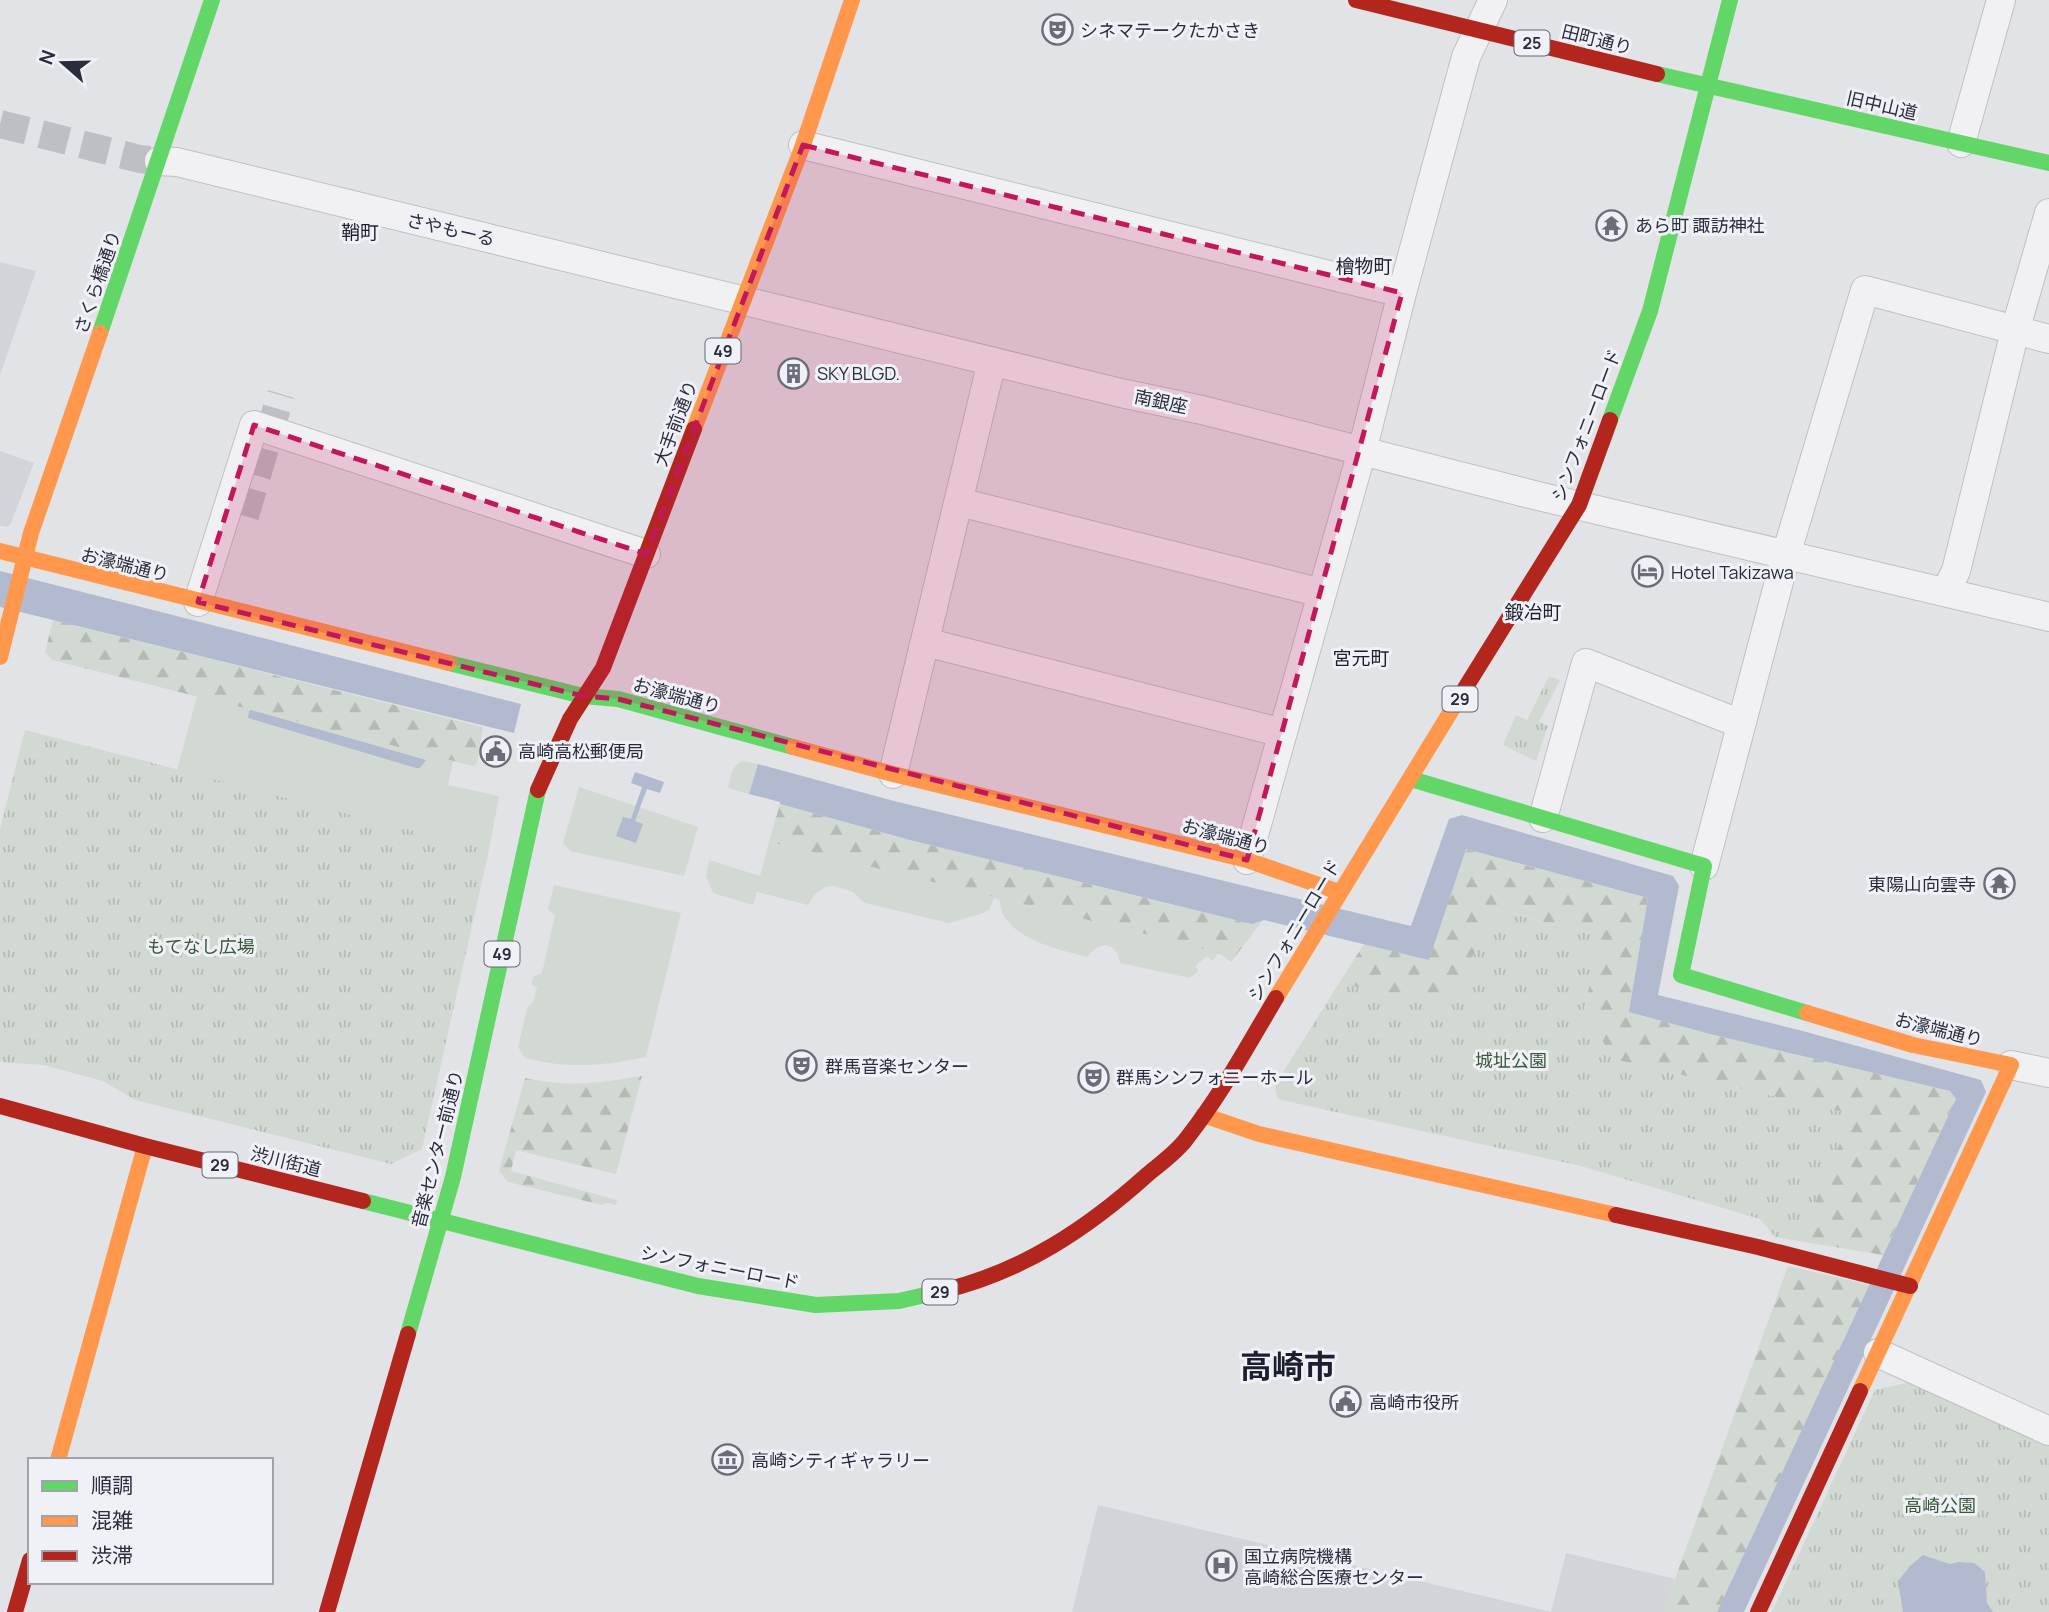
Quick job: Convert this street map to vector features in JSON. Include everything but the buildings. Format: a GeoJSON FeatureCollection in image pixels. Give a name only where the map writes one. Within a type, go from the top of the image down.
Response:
{"type":"FeatureCollection","features":[{"type":"Feature","properties":{"kind":"main road","name":"さくら橋通り"},"geometry":{"type":"LineString","coordinates":[[0,657],[31,533],[212,0]]}},
{"type":"Feature","properties":{"kind":"main road","name":"大手前通り"},"geometry":{"type":"LineString","coordinates":[[583,696],[603,668],[803,145],[852,0]]}},
{"type":"Feature","properties":{"kind":"main road","name":"田町通り"},"geometry":{"type":"LineString","coordinates":[[1356,0],[1707,86]]}},
{"type":"Feature","properties":{"kind":"main road","name":"シンフォニーロード"},"geometry":{"type":"LineString","coordinates":[[442,1219],[698,1286],[764,1298],[816,1305],[899,1301],[975,1283],[1013,1268],[1065,1240],[1110,1208],[1186,1140],[1230,1075],[1339,892],[1578,505],[1650,312],[1730,0]]}},
{"type":"Feature","properties":{"kind":"main road","name":"旧中山道"},"geometry":{"type":"LineString","coordinates":[[1707,86],[2049,163]]}},
{"type":"Feature","properties":{"kind":"main road","name":"お濠端通り"},"geometry":{"type":"LineString","coordinates":[[0,551],[583,696],[618,699],[893,774],[1247,860],[1339,892]]}},
{"type":"Feature","properties":{"kind":"main road","name":"音楽センター前通り"},"geometry":{"type":"LineString","coordinates":[[327,1612],[442,1219],[537,792],[583,696]]}},
{"type":"Feature","properties":{"kind":"main road"},"geometry":{"type":"LineString","coordinates":[[1411,779],[1704,866]]}},
{"type":"Feature","properties":{"kind":"main road","name":"お濠端通り"},"geometry":{"type":"LineString","coordinates":[[1704,866],[1681,975],[1913,1045],[2011,1065]]}},
{"type":"Feature","properties":{"kind":"main road"},"geometry":{"type":"LineString","coordinates":[[1758,1612],[1878,1353],[1904,1285],[2011,1065]]}},
{"type":"Feature","properties":{"kind":"main road","name":"渋川街道"},"geometry":{"type":"LineString","coordinates":[[0,1106],[145,1146],[442,1219]]}},
{"type":"Feature","properties":{"kind":"main road"},"geometry":{"type":"LineString","coordinates":[[1203,1115],[1259,1134],[1758,1247],[1904,1285]]}},
{"type":"Feature","properties":{"kind":"main road"},"geometry":{"type":"LineString","coordinates":[[59,1458],[145,1146]]}},
{"type":"Feature","properties":{"kind":"main road"},"geometry":{"type":"LineString","coordinates":[[15,1612],[28,1567]]}},
{"type":"Feature","properties":{"kind":"street"},"geometry":{"type":"LineString","coordinates":[[1247,860],[1362,451],[1466,57],[1493,0]]}},
{"type":"Feature","properties":{"kind":"street"},"geometry":{"type":"LineString","coordinates":[[1961,143],[2001,0]]}},
{"type":"Feature","properties":{"kind":"street"},"geometry":{"type":"LineString","coordinates":[[803,145],[1402,293]]}},
{"type":"Feature","properties":{"kind":"street","name":"さやもーる"},"geometry":{"type":"LineString","coordinates":[[159,161],[177,162],[742,301]]}},
{"type":"Feature","properties":{"kind":"street"},"geometry":{"type":"LineString","coordinates":[[1946,591],[1956,571],[2015,331],[2049,213]]}},
{"type":"Feature","properties":{"kind":"street"},"geometry":{"type":"LineString","coordinates":[[1704,866],[1786,555],[1865,290],[2049,340]]}},
{"type":"Feature","properties":{"kind":"street","name":"南銀座"},"geometry":{"type":"LineString","coordinates":[[742,301],[1202,410],[1578,505],[2049,617]]}},
{"type":"Feature","properties":{"kind":"street"},"geometry":{"type":"LineString","coordinates":[[893,774],[992,361]]}},
{"type":"Feature","properties":{"kind":"street"},"geometry":{"type":"LineString","coordinates":[[198,602],[254,425],[646,554]]}},
{"type":"Feature","properties":{"kind":"street"},"geometry":{"type":"LineString","coordinates":[[959,502],[1322,593]]}},
{"type":"Feature","properties":{"kind":"street"},"geometry":{"type":"LineString","coordinates":[[925,642],[1283,733]]}},
{"type":"Feature","properties":{"kind":"street"},"geometry":{"type":"LineString","coordinates":[[1543,818],[1586,663],[1741,724]]}},
{"type":"Feature","properties":{"kind":"street"},"geometry":{"type":"LineString","coordinates":[[2011,1065],[2049,1073]]}},
{"type":"Feature","properties":{"kind":"street"},"geometry":{"type":"LineString","coordinates":[[1878,1353],[2049,1431]]}},
{"type":"Feature","properties":{"kind":"highlighted area"},"geometry":{"type":"Polygon","coordinates":[[[803,145],[1402,293],[1247,860],[618,699],[583,696],[198,602],[254,425],[646,554],[803,145]]]}},
{"type":"Feature","properties":{"kind":"shaded area"},"geometry":{"type":"Polygon","coordinates":[[[0,262],[36,271],[0,375],[0,262]]]}},
{"type":"Feature","properties":{"kind":"shaded area"},"geometry":{"type":"Polygon","coordinates":[[[0,451],[34,463],[11,523],[7,527],[0,526],[0,451]]]}},
{"type":"Feature","properties":{"kind":"shaded area","name":"国立病院機構 高崎総合医療センター"},"geometry":{"type":"Polygon","coordinates":[[[1098,1505],[1551,1612],[1072,1612],[1098,1505]]]}},
{"type":"Feature","properties":{"kind":"shaded area"},"geometry":{"type":"Polygon","coordinates":[[[1566,1553],[1675,1579],[1663,1612],[1551,1612],[1566,1553]]]}},
{"type":"Feature","properties":{"kind":"green space"},"geometry":{"type":"Polygon","coordinates":[[[53,620],[483,727],[477,763],[473,766],[52,660],[45,652],[53,620]]]}},
{"type":"Feature","properties":{"kind":"green space"},"geometry":{"type":"Polygon","coordinates":[[[1549,676],[1560,680],[1539,722],[1548,726],[1536,761],[1503,745],[1516,715],[1527,720],[1549,676]]]}},
{"type":"Feature","properties":{"kind":"green space"},"geometry":{"type":"Polygon","coordinates":[[[197,696],[453,761],[448,785],[499,796],[489,850],[177,770],[197,696]]]}},
{"type":"Feature","properties":{"kind":"green space","name":"もてなし広場"},"geometry":{"type":"Polygon","coordinates":[[[25,730],[489,850],[422,1149],[391,1164],[135,1100],[103,1081],[44,1065],[0,1062],[0,829],[25,730]]]}},
{"type":"Feature","properties":{"kind":"green space"},"geometry":{"type":"Polygon","coordinates":[[[744,761],[758,764],[749,794],[728,788],[734,768],[744,761]]]}},
{"type":"Feature","properties":{"kind":"green space"},"geometry":{"type":"Polygon","coordinates":[[[579,787],[698,827],[684,876],[570,851],[563,843],[579,787]]]}},
{"type":"Feature","properties":{"kind":"green space"},"geometry":{"type":"Polygon","coordinates":[[[780,804],[910,840],[1252,924],[1263,920],[1231,962],[1222,955],[1193,946],[769,842],[780,804]]]}},
{"type":"Feature","properties":{"kind":"green space"},"geometry":{"type":"Polygon","coordinates":[[[769,842],[1218,953],[1213,961],[1207,956],[1195,966],[1198,971],[1190,978],[1120,963],[1116,951],[1107,945],[1097,947],[1088,957],[1048,946],[1021,933],[1010,924],[1003,913],[1000,900],[994,898],[989,910],[949,923],[865,903],[853,892],[834,886],[825,887],[815,894],[808,905],[757,892],[753,905],[713,893],[706,876],[709,860],[760,876],[769,842]]]}},
{"type":"Feature","properties":{"kind":"green space"},"geometry":{"type":"Polygon","coordinates":[[[1465,849],[1648,898],[1630,1012],[1710,1034],[1950,1091],[1956,1099],[1883,1255],[1799,1241],[1852,1114],[1613,1059],[1584,1009],[1601,937],[1488,907],[1465,981],[1423,1002],[1339,983],[1364,944],[1429,959],[1465,849]]]}},
{"type":"Feature","properties":{"kind":"green space"},"geometry":{"type":"Polygon","coordinates":[[[554,885],[681,913],[646,1057],[600,1064],[556,1064],[525,1058],[518,1047],[527,1008],[533,1002],[537,987],[531,984],[534,976],[542,973],[555,916],[548,909],[554,885]]]}},
{"type":"Feature","properties":{"kind":"green space","name":"城址公園"},"geometry":{"type":"Polygon","coordinates":[[[1487,907],[1602,937],[1584,1009],[1613,1059],[1852,1114],[1799,1241],[1775,1237],[1760,1219],[1581,1166],[1277,1099],[1275,1085],[1339,983],[1423,1002],[1487,907]]]}},
{"type":"Feature","properties":{"kind":"green space"},"geometry":{"type":"Polygon","coordinates":[[[642,1076],[616,1174],[516,1150],[511,1171],[617,1200],[616,1205],[602,1205],[508,1182],[499,1171],[525,1078],[571,1084],[642,1076]]]}},
{"type":"Feature","properties":{"kind":"green space"},"geometry":{"type":"Polygon","coordinates":[[[1788,1266],[1870,1285],[1717,1612],[1663,1612],[1788,1266]]]}},
{"type":"Feature","properties":{"kind":"green space","name":"高崎公園"},"geometry":{"type":"Polygon","coordinates":[[[1924,1379],[2049,1438],[2049,1612],[1772,1612],[1875,1390],[1924,1379]]]}},
{"type":"Feature","properties":{"kind":"water"},"geometry":{"type":"Polygon","coordinates":[[[0,571],[521,704],[514,733],[0,607],[0,571]]]}},
{"type":"Feature","properties":{"kind":"water"},"geometry":{"type":"Polygon","coordinates":[[[251,710],[426,760],[420,768],[416,768],[248,718],[251,710]]]}},
{"type":"Feature","properties":{"kind":"water"},"geometry":{"type":"Polygon","coordinates":[[[758,764],[894,801],[1411,926],[1449,819],[1462,815],[1673,876],[1679,886],[1658,995],[1981,1080],[1986,1092],[1744,1612],[1717,1612],[1956,1099],[1950,1091],[1629,1012],[1648,898],[1466,849],[1429,960],[1264,920],[1252,924],[910,840],[780,804],[749,794],[758,764]]]}},
{"type":"Feature","properties":{"kind":"water"},"geometry":{"type":"Polygon","coordinates":[[[635,772],[664,782],[660,793],[647,789],[635,821],[643,824],[636,843],[616,836],[623,817],[631,819],[642,787],[631,783],[635,772]]]}},
{"type":"Feature","properties":{"kind":"water"},"geometry":{"type":"Polygon","coordinates":[[[1923,1555],[1950,1564],[1974,1563],[1985,1572],[1987,1603],[1993,1612],[1903,1612],[1898,1581],[1923,1555]]]}},
{"type":"Feature","properties":{"kind":"tunnel"},"geometry":{"type":"LineString","coordinates":[[0,124],[140,159],[159,161]]}},
{"type":"Feature","properties":{"kind":"tunnel"},"geometry":{"type":"LineString","coordinates":[[245,516],[281,394]]}},
{"type":"Feature","properties":{"kind":"traffic: fast"},"geometry":{"type":"LineString","coordinates":[[100,333],[212,0]]}},
{"type":"Feature","properties":{"kind":"traffic: fast"},"geometry":{"type":"LineString","coordinates":[[1610,420],[1650,311],[1730,0]]}},
{"type":"Feature","properties":{"kind":"traffic: fast"},"geometry":{"type":"LineString","coordinates":[[1657,74],[2049,163]]}},
{"type":"Feature","properties":{"kind":"traffic: fast"},"geometry":{"type":"LineString","coordinates":[[449,663],[583,696],[618,699],[793,747]]}},
{"type":"Feature","properties":{"kind":"traffic: fast"},"geometry":{"type":"LineString","coordinates":[[1411,779],[1704,866],[1681,975],[1807,1013]]}},
{"type":"Feature","properties":{"kind":"traffic: fast"},"geometry":{"type":"LineString","coordinates":[[408,1334],[453,1177],[538,790]]}},
{"type":"Feature","properties":{"kind":"traffic: fast"},"geometry":{"type":"LineString","coordinates":[[363,1201],[698,1286],[816,1305],[899,1301],[942,1291]]}},
{"type":"Feature","properties":{"kind":"traffic: slow"},"geometry":{"type":"LineString","coordinates":[[694,429],[803,145],[852,0]]}},
{"type":"Feature","properties":{"kind":"traffic: slow"},"geometry":{"type":"LineString","coordinates":[[0,657],[31,533],[100,333]]}},
{"type":"Feature","properties":{"kind":"traffic: slow"},"geometry":{"type":"LineString","coordinates":[[0,551],[449,663]]}},
{"type":"Feature","properties":{"kind":"traffic: slow"},"geometry":{"type":"LineString","coordinates":[[1276,998],[1459,698]]}},
{"type":"Feature","properties":{"kind":"traffic: slow"},"geometry":{"type":"LineString","coordinates":[[793,747],[1247,860],[1339,892]]}},
{"type":"Feature","properties":{"kind":"traffic: slow"},"geometry":{"type":"LineString","coordinates":[[1807,1013],[1913,1045],[2011,1065],[1860,1391]]}},
{"type":"Feature","properties":{"kind":"traffic: slow"},"geometry":{"type":"LineString","coordinates":[[1203,1115],[1259,1134],[1616,1215]]}},
{"type":"Feature","properties":{"kind":"traffic: slow"},"geometry":{"type":"LineString","coordinates":[[59,1458],[145,1146]]}},
{"type":"Feature","properties":{"kind":"traffic: jam"},"geometry":{"type":"LineString","coordinates":[[1356,0],[1657,74]]}},
{"type":"Feature","properties":{"kind":"traffic: jam"},"geometry":{"type":"LineString","coordinates":[[1459,698],[1579,505],[1610,420]]}},
{"type":"Feature","properties":{"kind":"traffic: jam"},"geometry":{"type":"LineString","coordinates":[[538,790],[570,719],[603,668],[694,429]]}},
{"type":"Feature","properties":{"kind":"traffic: jam"},"geometry":{"type":"LineString","coordinates":[[942,1291],[999,1272],[1052,1246],[1101,1213],[1169,1157],[1211,1105],[1276,998]]}},
{"type":"Feature","properties":{"kind":"traffic: jam"},"geometry":{"type":"LineString","coordinates":[[0,1106],[363,1201]]}},
{"type":"Feature","properties":{"kind":"traffic: jam"},"geometry":{"type":"LineString","coordinates":[[1616,1215],[1758,1247],[1910,1286]]}},
{"type":"Feature","properties":{"kind":"traffic: jam"},"geometry":{"type":"LineString","coordinates":[[327,1612],[408,1334]]}},
{"type":"Feature","properties":{"kind":"traffic: jam"},"geometry":{"type":"LineString","coordinates":[[1758,1612],[1860,1391]]}},
{"type":"Feature","properties":{"kind":"traffic: jam"},"geometry":{"type":"LineString","coordinates":[[15,1612],[28,1567]]}},
{"type":"Feature","properties":{"kind":"place","name":"シネマテークたかさき"},"geometry":{"type":"Point","coordinates":[1057,30]}},
{"type":"Feature","properties":{"kind":"place","name":"あら町 諏訪神社"},"geometry":{"type":"Point","coordinates":[1612,225]}},
{"type":"Feature","properties":{"kind":"place","name":"SKY BLGD."},"geometry":{"type":"Point","coordinates":[794,373]}},
{"type":"Feature","properties":{"kind":"place","name":"Hotel Takizawa"},"geometry":{"type":"Point","coordinates":[1648,572]}},
{"type":"Feature","properties":{"kind":"place","name":"高崎高松郵便局"},"geometry":{"type":"Point","coordinates":[495,751]}},
{"type":"Feature","properties":{"kind":"place","name":"東陽山向雲寺"},"geometry":{"type":"Point","coordinates":[1999,884]}},
{"type":"Feature","properties":{"kind":"place","name":"群馬音楽センター"},"geometry":{"type":"Point","coordinates":[802,1066]}},
{"type":"Feature","properties":{"kind":"place","name":"群馬シンフォニーホール"},"geometry":{"type":"Point","coordinates":[1093,1077]}},
{"type":"Feature","properties":{"kind":"place","name":"高崎市役所"},"geometry":{"type":"Point","coordinates":[1346,1402]}},
{"type":"Feature","properties":{"kind":"place","name":"高崎シティギャラリー"},"geometry":{"type":"Point","coordinates":[728,1460]}},
{"type":"Feature","properties":{"kind":"place","name":"国立病院機構 高崎総合医療センター"},"geometry":{"type":"Point","coordinates":[1221,1566]}},
{"type":"Feature","properties":{"kind":"district","name":"鞘町"},"geometry":{"type":"Point","coordinates":[360,232]}},
{"type":"Feature","properties":{"kind":"district","name":"檜物町"},"geometry":{"type":"Point","coordinates":[1364,266]}},
{"type":"Feature","properties":{"kind":"district","name":"鍛冶町"},"geometry":{"type":"Point","coordinates":[1533,612]}},
{"type":"Feature","properties":{"kind":"district","name":"宮元町"},"geometry":{"type":"Point","coordinates":[1361,658]}},
{"type":"Feature","properties":{"kind":"district","name":"高崎市"},"geometry":{"type":"Point","coordinates":[1288,1366]}}]}
